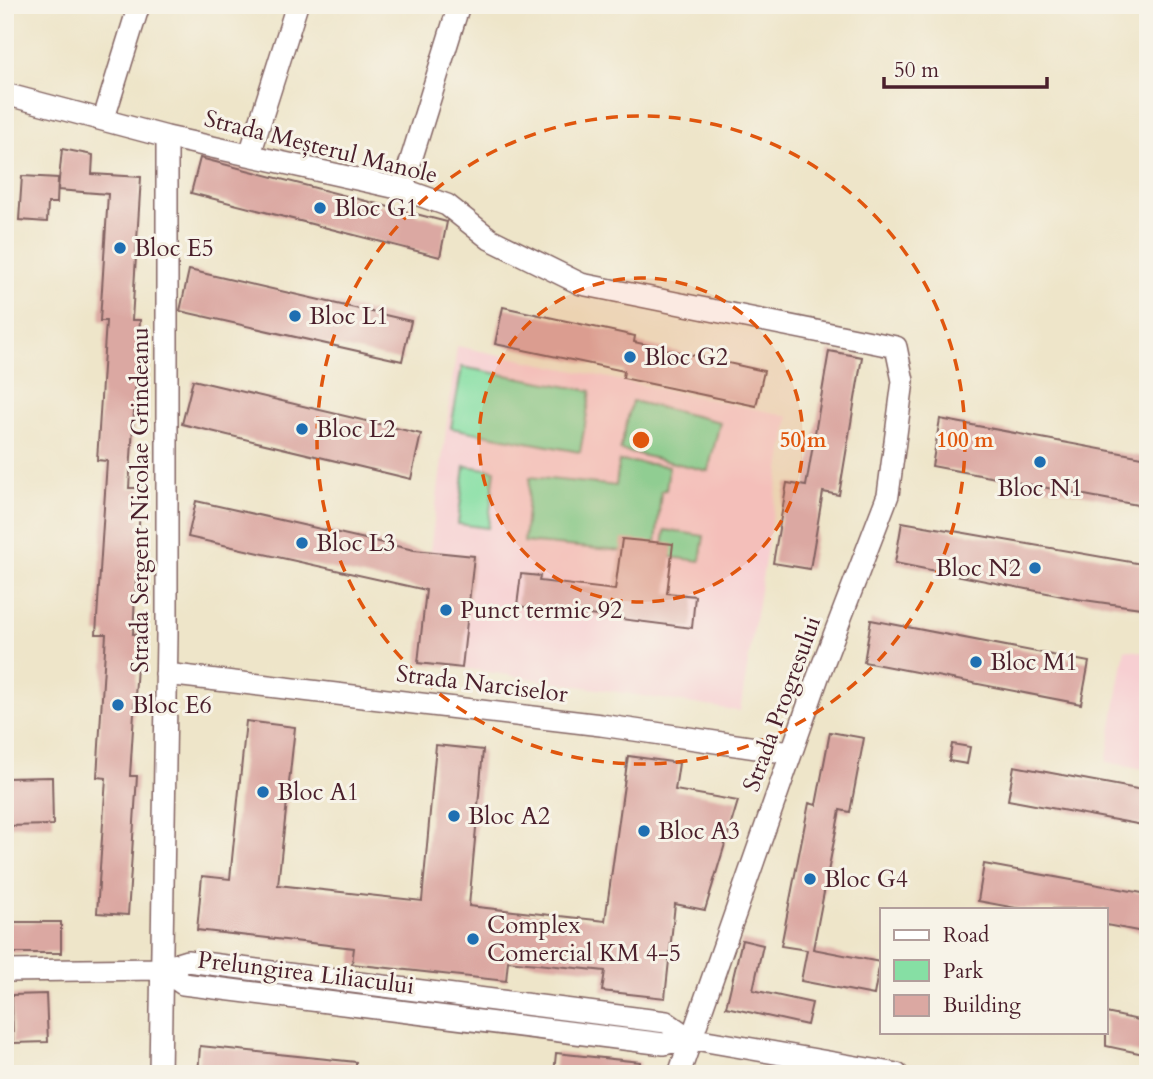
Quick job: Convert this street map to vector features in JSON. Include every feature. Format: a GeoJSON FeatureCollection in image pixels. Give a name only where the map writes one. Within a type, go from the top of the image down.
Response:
{"type":"FeatureCollection","features":[{"type":"Feature","properties":{"kind":"street"},"geometry":{"type":"LineString","coordinates":[[104,118],[139,5]]}},
{"type":"Feature","properties":{"kind":"street"},"geometry":{"type":"LineString","coordinates":[[250,154],[297,5]]}},
{"type":"Feature","properties":{"kind":"street"},"geometry":{"type":"LineString","coordinates":[[402,189],[459,5]]}},
{"type":"Feature","properties":{"kind":"street","name":"Strada Meșterul Manole"},"geometry":{"type":"LineString","coordinates":[[5,94],[104,118],[167,137],[402,189],[447,205],[490,239],[581,284],[896,347]]}},
{"type":"Feature","properties":{"kind":"street","name":"Strada Sergent Nicolae Grindeanu"},"geometry":{"type":"LineString","coordinates":[[160,1074],[166,674],[167,137]]}},
{"type":"Feature","properties":{"kind":"street","name":"Strada Progresului"},"geometry":{"type":"LineString","coordinates":[[679,1074],[689,1038],[790,753],[888,495],[903,382],[896,347]]}},
{"type":"Feature","properties":{"kind":"street","name":"Strada Narciselor"},"geometry":{"type":"LineString","coordinates":[[166,674],[601,725],[790,753]]}},
{"type":"Feature","properties":{"kind":"street"},"geometry":{"type":"LineString","coordinates":[[5,971],[161,969]]}},
{"type":"Feature","properties":{"kind":"street","name":"Prelungirea Liliacului"},"geometry":{"type":"LineString","coordinates":[[161,969],[183,984],[664,1044],[689,1038],[897,1074]]}},
{"type":"Feature","properties":{"kind":"shaded area"},"geometry":{"type":"Polygon","coordinates":[[[457,346],[789,416],[740,711],[462,668],[474,556],[430,551],[457,346]]]}},
{"type":"Feature","properties":{"kind":"shaded area"},"geometry":{"type":"Polygon","coordinates":[[[1125,649],[1148,653],[1148,770],[1106,762],[1125,649]]]}},
{"type":"Feature","properties":{"kind":"green space"},"geometry":{"type":"Polygon","coordinates":[[[462,367],[591,391],[580,452],[451,428],[462,367]]]}},
{"type":"Feature","properties":{"kind":"green space"},"geometry":{"type":"Polygon","coordinates":[[[632,401],[720,422],[708,471],[620,450],[632,401]]]}},
{"type":"Feature","properties":{"kind":"green space"},"geometry":{"type":"Polygon","coordinates":[[[619,461],[669,466],[666,490],[661,491],[655,554],[524,542],[530,477],[616,486],[619,461]]]}},
{"type":"Feature","properties":{"kind":"green space"},"geometry":{"type":"Polygon","coordinates":[[[465,466],[495,470],[488,528],[458,524],[465,466]]]}},
{"type":"Feature","properties":{"kind":"green space"},"geometry":{"type":"Polygon","coordinates":[[[665,530],[704,536],[700,561],[662,556],[665,530]]]}},
{"type":"Feature","properties":{"kind":"building"},"geometry":{"type":"Polygon","coordinates":[[[62,149],[93,155],[92,174],[141,177],[132,320],[140,320],[129,488],[141,488],[133,634],[139,634],[130,776],[137,776],[128,915],[97,913],[106,778],[97,777],[106,634],[96,634],[107,461],[97,460],[106,321],[100,321],[108,194],[58,190],[62,149]]]}},
{"type":"Feature","properties":{"kind":"building","name":"Bloc G1"},"geometry":{"type":"Polygon","coordinates":[[[200,158],[447,222],[440,257],[191,193],[200,158]]]}},
{"type":"Feature","properties":{"kind":"building"},"geometry":{"type":"Polygon","coordinates":[[[22,176],[58,178],[57,203],[48,203],[47,222],[19,220],[22,176]]]}},
{"type":"Feature","properties":{"kind":"building","name":"Bloc L1"},"geometry":{"type":"Polygon","coordinates":[[[189,270],[411,321],[402,361],[180,311],[189,270]]]}},
{"type":"Feature","properties":{"kind":"building","name":"Bloc G2"},"geometry":{"type":"Polygon","coordinates":[[[503,307],[635,336],[634,342],[764,371],[756,406],[623,378],[624,371],[495,344],[503,307]]]}},
{"type":"Feature","properties":{"kind":"building"},"geometry":{"type":"Polygon","coordinates":[[[829,351],[862,357],[839,495],[823,492],[810,569],[773,563],[787,483],[806,486],[829,351]]]}},
{"type":"Feature","properties":{"kind":"building","name":"Bloc L2"},"geometry":{"type":"Polygon","coordinates":[[[193,380],[421,434],[411,479],[182,424],[193,380]]]}},
{"type":"Feature","properties":{"kind":"building","name":"Bloc N1"},"geometry":{"type":"Polygon","coordinates":[[[940,419],[1148,458],[1148,507],[932,466],[940,419]]]}},
{"type":"Feature","properties":{"kind":"building"},"geometry":{"type":"Polygon","coordinates":[[[196,501],[414,550],[474,556],[462,668],[418,663],[426,590],[188,537],[196,501]]]}},
{"type":"Feature","properties":{"kind":"building","name":"Bloc N2"},"geometry":{"type":"Polygon","coordinates":[[[902,522],[1148,565],[1148,609],[1077,599],[895,563],[902,522]]]}},
{"type":"Feature","properties":{"kind":"building"},"geometry":{"type":"Polygon","coordinates":[[[622,539],[673,544],[667,593],[695,596],[692,628],[517,606],[521,574],[540,576],[539,581],[615,590],[622,539]]]}},
{"type":"Feature","properties":{"kind":"building","name":"Bloc M1"},"geometry":{"type":"Polygon","coordinates":[[[871,620],[1089,662],[1081,704],[864,662],[871,620]]]}},
{"type":"Feature","properties":{"kind":"building"},"geometry":{"type":"Polygon","coordinates":[[[246,721],[295,727],[278,885],[422,901],[436,745],[483,750],[469,906],[605,921],[628,756],[679,763],[675,790],[738,801],[705,910],[675,904],[665,998],[602,991],[605,971],[508,961],[506,981],[352,964],[354,948],[197,930],[202,876],[230,879],[246,721]]]}},
{"type":"Feature","properties":{"kind":"building","name":"Bloc G4"},"geometry":{"type":"Polygon","coordinates":[[[830,732],[864,738],[850,812],[840,810],[813,949],[880,962],[874,995],[801,981],[807,950],[781,946],[809,803],[816,805],[830,732]]]}},
{"type":"Feature","properties":{"kind":"building"},"geometry":{"type":"Polygon","coordinates":[[[952,744],[970,747],[967,764],[949,761],[952,744]]]}},
{"type":"Feature","properties":{"kind":"building"},"geometry":{"type":"Polygon","coordinates":[[[1014,766],[1148,791],[1148,826],[1008,800],[1014,766]]]}},
{"type":"Feature","properties":{"kind":"building"},"geometry":{"type":"Polygon","coordinates":[[[52,777],[53,825],[5,826],[5,778],[52,777]]]}},
{"type":"Feature","properties":{"kind":"building"},"geometry":{"type":"Polygon","coordinates":[[[984,864],[1148,894],[1148,933],[1108,925],[1108,908],[1016,908],[978,901],[984,864]]]}},
{"type":"Feature","properties":{"kind":"building"},"geometry":{"type":"Polygon","coordinates":[[[5,922],[61,922],[61,953],[5,953],[5,922]]]}},
{"type":"Feature","properties":{"kind":"building"},"geometry":{"type":"Polygon","coordinates":[[[742,940],[763,945],[753,990],[812,1003],[807,1025],[726,1007],[742,940]]]}},
{"type":"Feature","properties":{"kind":"building"},"geometry":{"type":"Polygon","coordinates":[[[46,994],[48,1042],[13,1043],[12,995],[46,994]]]}},
{"type":"Feature","properties":{"kind":"building"},"geometry":{"type":"Polygon","coordinates":[[[1108,1013],[1148,1022],[1148,1055],[1106,1046],[1108,1013]]]}},
{"type":"Feature","properties":{"kind":"building"},"geometry":{"type":"Polygon","coordinates":[[[200,1046],[356,1062],[356,1074],[198,1074],[200,1046]]]}},
{"type":"Feature","properties":{"kind":"building"},"geometry":{"type":"Polygon","coordinates":[[[556,1053],[640,1062],[640,1074],[554,1074],[556,1053]]]}},
{"type":"Feature","properties":{"kind":"place","name":"Bloc G1"},"geometry":{"type":"Point","coordinates":[320,208]}},
{"type":"Feature","properties":{"kind":"place","name":"Bloc E5"},"geometry":{"type":"Point","coordinates":[120,248]}},
{"type":"Feature","properties":{"kind":"place","name":"Bloc L1"},"geometry":{"type":"Point","coordinates":[295,316]}},
{"type":"Feature","properties":{"kind":"place","name":"Bloc G2"},"geometry":{"type":"Point","coordinates":[630,357]}},
{"type":"Feature","properties":{"kind":"place","name":"Bloc L2"},"geometry":{"type":"Point","coordinates":[302,429]}},
{"type":"Feature","properties":{"kind":"place","name":"Bloc N1"},"geometry":{"type":"Point","coordinates":[1040,462]}},
{"type":"Feature","properties":{"kind":"place","name":"Bloc L3"},"geometry":{"type":"Point","coordinates":[302,543]}},
{"type":"Feature","properties":{"kind":"place","name":"Bloc N2"},"geometry":{"type":"Point","coordinates":[1035,568]}},
{"type":"Feature","properties":{"kind":"place","name":"Punct termic 92"},"geometry":{"type":"Point","coordinates":[446,610]}},
{"type":"Feature","properties":{"kind":"place","name":"Bloc M1"},"geometry":{"type":"Point","coordinates":[976,662]}},
{"type":"Feature","properties":{"kind":"place","name":"Bloc E6"},"geometry":{"type":"Point","coordinates":[118,705]}},
{"type":"Feature","properties":{"kind":"place","name":"Bloc A1"},"geometry":{"type":"Point","coordinates":[263,792]}},
{"type":"Feature","properties":{"kind":"place","name":"Bloc A2"},"geometry":{"type":"Point","coordinates":[454,816]}},
{"type":"Feature","properties":{"kind":"place","name":"Bloc A3"},"geometry":{"type":"Point","coordinates":[644,831]}},
{"type":"Feature","properties":{"kind":"place","name":"Bloc G4"},"geometry":{"type":"Point","coordinates":[810,879]}},
{"type":"Feature","properties":{"kind":"place","name":"Complex Comercial KM 4-5"},"geometry":{"type":"Point","coordinates":[473,939]}}]}
